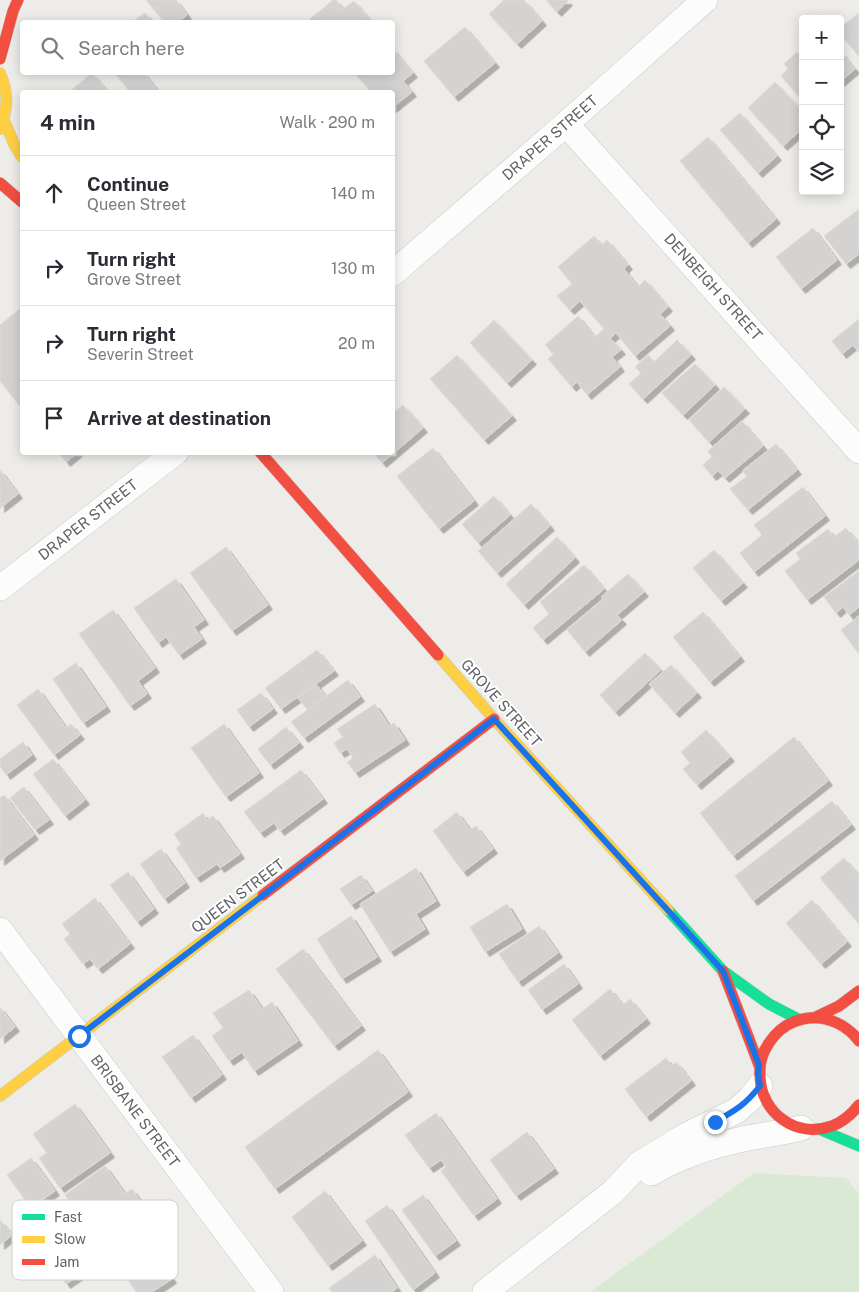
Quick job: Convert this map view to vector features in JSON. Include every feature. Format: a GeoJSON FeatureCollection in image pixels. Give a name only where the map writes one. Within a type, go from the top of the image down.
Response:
{"type":"FeatureCollection","features":[{"type":"Feature","properties":{"kind":"street"},"geometry":{"type":"LineString","coordinates":[[0,59],[13,11],[18,0]]}},
{"type":"Feature","properties":{"kind":"street","name":"DRAPER STREET"},"geometry":{"type":"LineString","coordinates":[[395,271],[566,124],[705,0]]}},
{"type":"Feature","properties":{"kind":"street"},"geometry":{"type":"LineString","coordinates":[[0,73],[5,84],[7,96],[2,125],[20,154]]}},
{"type":"Feature","properties":{"kind":"street","name":"DENBEIGH STREET"},"geometry":{"type":"LineString","coordinates":[[566,124],[859,451]]}},
{"type":"Feature","properties":{"kind":"street"},"geometry":{"type":"LineString","coordinates":[[0,183],[20,200]]}},
{"type":"Feature","properties":{"kind":"street","name":"DRAPER STREET"},"geometry":{"type":"LineString","coordinates":[[0,588],[172,455]]}},
{"type":"Feature","properties":{"kind":"street","name":"GROVE STREET"},"geometry":{"type":"LineString","coordinates":[[263,455],[494,719],[723,971],[785,1014],[798,1019]]}},
{"type":"Feature","properties":{"kind":"street","name":"QUEEN STREET"},"geometry":{"type":"LineString","coordinates":[[0,1096],[494,719]]}},
{"type":"Feature","properties":{"kind":"street","name":"BRISBANE STREET"},"geometry":{"type":"LineString","coordinates":[[0,930],[271,1292]]}},
{"type":"Feature","properties":{"kind":"street","name":"GROVE STREET"},"geometry":{"type":"LineString","coordinates":[[723,971],[760,1075],[761,1092],[770,1108],[784,1121],[810,1129]]}},
{"type":"Feature","properties":{"kind":"street"},"geometry":{"type":"LineString","coordinates":[[484,1292],[614,1192],[639,1164],[685,1136],[736,1111],[749,1100],[760,1075],[761,1056],[769,1040],[782,1027],[798,1019],[816,1017],[832,1012],[859,991]]}},
{"type":"Feature","properties":{"kind":"street"},"geometry":{"type":"LineString","coordinates":[[816,1017],[834,1021],[850,1030],[859,1041]]}},
{"type":"Feature","properties":{"kind":"street"},"geometry":{"type":"LineString","coordinates":[[614,1192],[694,1152],[741,1140],[838,1124],[853,1114],[859,1105]]}},
{"type":"Feature","properties":{"kind":"street"},"geometry":{"type":"LineString","coordinates":[[810,1129],[859,1146]]}},
{"type":"Feature","properties":{"kind":"green space"},"geometry":{"type":"Polygon","coordinates":[[[754,1173],[846,1178],[859,1194],[859,1292],[590,1292],[754,1173]]]}},
{"type":"Feature","properties":{"kind":"building"},"geometry":{"type":"Polygon","coordinates":[[[146,0],[176,0],[187,15],[181,20],[162,20],[146,0]]]}},
{"type":"Feature","properties":{"kind":"building"},"geometry":{"type":"Polygon","coordinates":[[[333,0],[336,0],[343,9],[354,1],[370,20],[311,20],[333,0]]]}},
{"type":"Feature","properties":{"kind":"building"},"geometry":{"type":"Polygon","coordinates":[[[504,0],[524,0],[542,21],[517,44],[489,14],[504,0]]]}},
{"type":"Feature","properties":{"kind":"building"},"geometry":{"type":"Polygon","coordinates":[[[546,0],[567,0],[568,1],[557,12],[546,0]]]}},
{"type":"Feature","properties":{"kind":"building"},"geometry":{"type":"Polygon","coordinates":[[[145,13],[150,20],[135,20],[145,13]]]}},
{"type":"Feature","properties":{"kind":"building"},"geometry":{"type":"Polygon","coordinates":[[[859,13],[859,57],[844,38],[844,25],[859,13]]]}},
{"type":"Feature","properties":{"kind":"building"},"geometry":{"type":"Polygon","coordinates":[[[465,27],[495,63],[454,97],[424,61],[465,27]]]}},
{"type":"Feature","properties":{"kind":"building"},"geometry":{"type":"Polygon","coordinates":[[[395,52],[413,73],[403,81],[412,92],[395,106],[395,90],[369,90],[357,75],[395,75],[395,52]]]}},
{"type":"Feature","properties":{"kind":"building"},"geometry":{"type":"Polygon","coordinates":[[[797,52],[799,54],[799,96],[781,76],[788,69],[784,64],[797,52]]]}},
{"type":"Feature","properties":{"kind":"building"},"geometry":{"type":"Polygon","coordinates":[[[844,56],[855,69],[844,79],[844,56]]]}},
{"type":"Feature","properties":{"kind":"building"},"geometry":{"type":"Polygon","coordinates":[[[90,75],[94,75],[106,90],[71,90],[90,75]]]}},
{"type":"Feature","properties":{"kind":"building"},"geometry":{"type":"Polygon","coordinates":[[[116,75],[145,75],[157,90],[128,90],[116,75]]]}},
{"type":"Feature","properties":{"kind":"building"},"geometry":{"type":"Polygon","coordinates":[[[775,82],[799,108],[799,132],[783,146],[748,108],[775,82]]]}},
{"type":"Feature","properties":{"kind":"building"},"geometry":{"type":"Polygon","coordinates":[[[740,113],[777,156],[758,173],[720,130],[740,113]]]}},
{"type":"Feature","properties":{"kind":"building"},"geometry":{"type":"Polygon","coordinates":[[[708,137],[776,219],[748,243],[680,161],[708,137]]]}},
{"type":"Feature","properties":{"kind":"building"},"geometry":{"type":"Polygon","coordinates":[[[859,209],[859,254],[846,264],[824,236],[859,209]]]}},
{"type":"Feature","properties":{"kind":"building"},"geometry":{"type":"Polygon","coordinates":[[[813,228],[837,260],[801,289],[776,257],[813,228]]]}},
{"type":"Feature","properties":{"kind":"building"},"geometry":{"type":"Polygon","coordinates":[[[594,236],[602,245],[607,240],[628,265],[624,269],[638,287],[645,280],[668,307],[660,314],[670,326],[635,356],[616,333],[610,338],[621,350],[612,357],[620,367],[587,395],[577,382],[572,387],[548,359],[554,354],[545,345],[578,316],[595,337],[604,329],[580,301],[570,310],[557,296],[572,284],[558,267],[594,236]]]}},
{"type":"Feature","properties":{"kind":"building"},"geometry":{"type":"Polygon","coordinates":[[[20,309],[20,406],[0,381],[0,325],[20,309]]]}},
{"type":"Feature","properties":{"kind":"building"},"geometry":{"type":"Polygon","coordinates":[[[859,319],[859,352],[853,345],[842,354],[832,341],[859,319]]]}},
{"type":"Feature","properties":{"kind":"building"},"geometry":{"type":"Polygon","coordinates":[[[494,320],[532,360],[507,383],[470,343],[494,320]]]}},
{"type":"Feature","properties":{"kind":"building"},"geometry":{"type":"Polygon","coordinates":[[[677,340],[691,355],[643,399],[629,384],[641,373],[635,367],[648,355],[654,362],[677,340]]]}},
{"type":"Feature","properties":{"kind":"building"},"geometry":{"type":"Polygon","coordinates":[[[457,355],[512,416],[484,440],[430,379],[457,355]]]}},
{"type":"Feature","properties":{"kind":"building"},"geometry":{"type":"Polygon","coordinates":[[[695,364],[715,385],[683,415],[662,393],[695,364]]]}},
{"type":"Feature","properties":{"kind":"building"},"geometry":{"type":"Polygon","coordinates":[[[724,387],[745,409],[709,442],[689,420],[724,387]]]}},
{"type":"Feature","properties":{"kind":"building"},"geometry":{"type":"Polygon","coordinates":[[[403,405],[423,428],[395,452],[395,412],[403,405]]]}},
{"type":"Feature","properties":{"kind":"building"},"geometry":{"type":"Polygon","coordinates":[[[742,421],[763,446],[725,478],[718,471],[712,476],[703,465],[712,457],[708,451],[742,421]]]}},
{"type":"Feature","properties":{"kind":"building"},"geometry":{"type":"Polygon","coordinates":[[[776,444],[797,470],[748,510],[730,489],[747,476],[742,471],[776,444]]]}},
{"type":"Feature","properties":{"kind":"building"},"geometry":{"type":"Polygon","coordinates":[[[433,448],[474,501],[439,529],[397,476],[433,448]]]}},
{"type":"Feature","properties":{"kind":"building"},"geometry":{"type":"Polygon","coordinates":[[[60,455],[74,455],[66,462],[60,455]]]}},
{"type":"Feature","properties":{"kind":"building"},"geometry":{"type":"Polygon","coordinates":[[[375,455],[391,455],[382,463],[375,455]]]}},
{"type":"Feature","properties":{"kind":"building"},"geometry":{"type":"Polygon","coordinates":[[[0,470],[18,494],[0,508],[0,470]]]}},
{"type":"Feature","properties":{"kind":"building"},"geometry":{"type":"Polygon","coordinates":[[[803,487],[825,516],[754,572],[740,553],[762,535],[754,525],[803,487]]]}},
{"type":"Feature","properties":{"kind":"building"},"geometry":{"type":"Polygon","coordinates":[[[494,496],[510,515],[478,543],[462,524],[494,496]]]}},
{"type":"Feature","properties":{"kind":"building"},"geometry":{"type":"Polygon","coordinates":[[[531,504],[550,526],[497,573],[478,551],[531,504]]]}},
{"type":"Feature","properties":{"kind":"building"},"geometry":{"type":"Polygon","coordinates":[[[846,528],[859,544],[859,560],[807,600],[785,571],[800,559],[796,553],[828,529],[834,537],[846,528]]]}},
{"type":"Feature","properties":{"kind":"building"},"geometry":{"type":"Polygon","coordinates":[[[557,537],[575,558],[524,605],[506,584],[557,537]]]}},
{"type":"Feature","properties":{"kind":"building"},"geometry":{"type":"Polygon","coordinates":[[[226,547],[268,605],[232,631],[190,573],[226,547]]]}},
{"type":"Feature","properties":{"kind":"building"},"geometry":{"type":"Polygon","coordinates":[[[714,550],[743,583],[721,601],[693,568],[714,550]]]}},
{"type":"Feature","properties":{"kind":"building"},"geometry":{"type":"Polygon","coordinates":[[[584,565],[604,589],[543,640],[533,628],[549,614],[540,602],[584,565]]]}},
{"type":"Feature","properties":{"kind":"building"},"geometry":{"type":"Polygon","coordinates":[[[859,571],[859,607],[849,615],[843,607],[836,613],[824,597],[859,571]]]}},
{"type":"Feature","properties":{"kind":"building"},"geometry":{"type":"Polygon","coordinates":[[[628,574],[644,592],[617,615],[622,620],[585,652],[567,630],[603,599],[601,597],[628,574]]]}},
{"type":"Feature","properties":{"kind":"building"},"geometry":{"type":"Polygon","coordinates":[[[176,579],[204,620],[194,627],[202,639],[179,655],[166,637],[158,643],[134,608],[176,579]]]}},
{"type":"Feature","properties":{"kind":"building"},"geometry":{"type":"Polygon","coordinates":[[[113,610],[155,668],[138,681],[147,694],[130,706],[79,634],[113,610]]]}},
{"type":"Feature","properties":{"kind":"building"},"geometry":{"type":"Polygon","coordinates":[[[703,612],[740,657],[710,682],[673,637],[703,612]]]}},
{"type":"Feature","properties":{"kind":"building"},"geometry":{"type":"Polygon","coordinates":[[[859,616],[859,654],[841,630],[859,616]]]}},
{"type":"Feature","properties":{"kind":"building"},"geometry":{"type":"Polygon","coordinates":[[[317,650],[334,671],[281,709],[265,688],[317,650]]]}},
{"type":"Feature","properties":{"kind":"building"},"geometry":{"type":"Polygon","coordinates":[[[645,653],[661,670],[615,712],[600,695],[645,653]]]}},
{"type":"Feature","properties":{"kind":"building"},"geometry":{"type":"Polygon","coordinates":[[[76,663],[106,707],[83,723],[53,679],[76,663]]]}},
{"type":"Feature","properties":{"kind":"building"},"geometry":{"type":"Polygon","coordinates":[[[671,665],[697,693],[675,713],[649,684],[671,665]]]}},
{"type":"Feature","properties":{"kind":"building"},"geometry":{"type":"Polygon","coordinates":[[[348,680],[360,697],[304,738],[291,722],[348,680]]]}},
{"type":"Feature","properties":{"kind":"building"},"geometry":{"type":"Polygon","coordinates":[[[316,684],[325,696],[308,710],[298,698],[316,684]]]}},
{"type":"Feature","properties":{"kind":"building"},"geometry":{"type":"Polygon","coordinates":[[[38,689],[66,728],[71,724],[80,735],[54,755],[17,705],[38,689]]]}},
{"type":"Feature","properties":{"kind":"building"},"geometry":{"type":"Polygon","coordinates":[[[261,693],[273,709],[249,727],[237,710],[261,693]]]}},
{"type":"Feature","properties":{"kind":"building"},"geometry":{"type":"Polygon","coordinates":[[[375,704],[389,726],[394,723],[405,740],[355,773],[347,762],[353,758],[347,749],[340,753],[334,743],[343,737],[337,729],[375,704]]]}},
{"type":"Feature","properties":{"kind":"building"},"geometry":{"type":"Polygon","coordinates":[[[224,724],[259,773],[226,797],[191,748],[224,724]]]}},
{"type":"Feature","properties":{"kind":"building"},"geometry":{"type":"Polygon","coordinates":[[[286,727],[299,743],[270,765],[258,749],[286,727]]]}},
{"type":"Feature","properties":{"kind":"building"},"geometry":{"type":"Polygon","coordinates":[[[706,730],[730,757],[697,785],[683,769],[690,763],[681,752],[706,730]]]}},
{"type":"Feature","properties":{"kind":"building"},"geometry":{"type":"Polygon","coordinates":[[[794,737],[828,781],[733,856],[700,813],[794,737]]]}},
{"type":"Feature","properties":{"kind":"building"},"geometry":{"type":"Polygon","coordinates":[[[23,742],[32,755],[6,775],[0,766],[0,759],[23,742]]]}},
{"type":"Feature","properties":{"kind":"building"},"geometry":{"type":"Polygon","coordinates":[[[53,759],[85,800],[65,816],[33,774],[53,759]]]}},
{"type":"Feature","properties":{"kind":"building"},"geometry":{"type":"Polygon","coordinates":[[[301,770],[323,799],[280,831],[274,823],[260,833],[244,812],[301,770]]]}},
{"type":"Feature","properties":{"kind":"building"},"geometry":{"type":"Polygon","coordinates":[[[24,787],[49,820],[35,830],[10,798],[24,787]]]}},
{"type":"Feature","properties":{"kind":"building"},"geometry":{"type":"Polygon","coordinates":[[[4,795],[34,835],[0,861],[0,798],[4,795]]]}},
{"type":"Feature","properties":{"kind":"building"},"geometry":{"type":"Polygon","coordinates":[[[832,801],[851,825],[753,901],[735,876],[832,801]]]}},
{"type":"Feature","properties":{"kind":"building"},"geometry":{"type":"Polygon","coordinates":[[[457,812],[470,830],[476,826],[493,849],[463,872],[433,831],[457,812]]]}},
{"type":"Feature","properties":{"kind":"building"},"geometry":{"type":"Polygon","coordinates":[[[203,813],[207,820],[213,816],[240,854],[220,868],[217,864],[196,878],[176,848],[181,844],[174,834],[203,813]]]}},
{"type":"Feature","properties":{"kind":"building"},"geometry":{"type":"Polygon","coordinates":[[[161,849],[185,883],[164,899],[140,864],[161,849]]]}},
{"type":"Feature","properties":{"kind":"building"},"geometry":{"type":"Polygon","coordinates":[[[844,858],[859,876],[859,924],[820,878],[844,858]]]}},
{"type":"Feature","properties":{"kind":"building"},"geometry":{"type":"Polygon","coordinates":[[[416,868],[436,901],[416,914],[425,929],[390,952],[360,904],[416,868]]]}},
{"type":"Feature","properties":{"kind":"building"},"geometry":{"type":"Polygon","coordinates":[[[128,872],[154,909],[137,922],[110,885],[128,872]]]}},
{"type":"Feature","properties":{"kind":"building"},"geometry":{"type":"Polygon","coordinates":[[[361,875],[372,891],[351,905],[340,889],[361,875]]]}},
{"type":"Feature","properties":{"kind":"building"},"geometry":{"type":"Polygon","coordinates":[[[95,898],[130,944],[98,969],[90,959],[83,964],[64,939],[70,934],[62,924],[95,898]]]}},
{"type":"Feature","properties":{"kind":"building"},"geometry":{"type":"Polygon","coordinates":[[[812,900],[847,942],[821,964],[786,923],[812,900]]]}},
{"type":"Feature","properties":{"kind":"building"},"geometry":{"type":"Polygon","coordinates":[[[507,904],[522,929],[485,952],[470,927],[507,904]]]}},
{"type":"Feature","properties":{"kind":"building"},"geometry":{"type":"Polygon","coordinates":[[[351,916],[377,957],[342,979],[317,939],[351,916]]]}},
{"type":"Feature","properties":{"kind":"building"},"geometry":{"type":"Polygon","coordinates":[[[539,926],[558,953],[518,982],[499,954],[539,926]]]}},
{"type":"Feature","properties":{"kind":"building"},"geometry":{"type":"Polygon","coordinates":[[[303,949],[361,1026],[334,1046],[276,969],[303,949]]]}},
{"type":"Feature","properties":{"kind":"building"},"geometry":{"type":"Polygon","coordinates":[[[564,964],[578,984],[542,1010],[528,990],[564,964]]]}},
{"type":"Feature","properties":{"kind":"building"},"geometry":{"type":"Polygon","coordinates":[[[610,989],[623,1005],[630,999],[646,1019],[600,1056],[572,1020],[610,989]]]}},
{"type":"Feature","properties":{"kind":"building"},"geometry":{"type":"Polygon","coordinates":[[[249,990],[262,1009],[272,1002],[298,1041],[254,1071],[242,1052],[229,1061],[212,1036],[223,1028],[213,1013],[249,990]]]}},
{"type":"Feature","properties":{"kind":"building"},"geometry":{"type":"Polygon","coordinates":[[[0,1007],[15,1027],[0,1039],[0,1007]]]}},
{"type":"Feature","properties":{"kind":"building"},"geometry":{"type":"Polygon","coordinates":[[[193,1035],[222,1075],[191,1098],[162,1057],[193,1035]]]}},
{"type":"Feature","properties":{"kind":"building"},"geometry":{"type":"Polygon","coordinates":[[[378,1050],[408,1092],[275,1189],[245,1147],[378,1050]]]}},
{"type":"Feature","properties":{"kind":"building"},"geometry":{"type":"Polygon","coordinates":[[[666,1058],[672,1066],[676,1062],[691,1081],[646,1117],[625,1089],[666,1058]]]}},
{"type":"Feature","properties":{"kind":"building"},"geometry":{"type":"Polygon","coordinates":[[[75,1104],[110,1153],[60,1188],[39,1158],[47,1153],[33,1134],[75,1104]]]}},
{"type":"Feature","properties":{"kind":"building"},"geometry":{"type":"Polygon","coordinates":[[[436,1113],[497,1199],[474,1216],[441,1171],[446,1167],[441,1160],[429,1168],[405,1135],[436,1113]]]}},
{"type":"Feature","properties":{"kind":"building"},"geometry":{"type":"Polygon","coordinates":[[[527,1132],[554,1169],[516,1196],[490,1160],[527,1132]]]}},
{"type":"Feature","properties":{"kind":"building"},"geometry":{"type":"Polygon","coordinates":[[[31,1158],[55,1191],[42,1200],[25,1200],[7,1175],[31,1158]]]}},
{"type":"Feature","properties":{"kind":"building"},"geometry":{"type":"Polygon","coordinates":[[[105,1166],[125,1194],[132,1189],[140,1200],[69,1200],[65,1195],[105,1166]]]}},
{"type":"Feature","properties":{"kind":"building"},"geometry":{"type":"Polygon","coordinates":[[[325,1191],[362,1241],[328,1266],[292,1217],[325,1191]]]}},
{"type":"Feature","properties":{"kind":"building"},"geometry":{"type":"Polygon","coordinates":[[[423,1195],[456,1241],[435,1256],[402,1210],[423,1195]]]}},
{"type":"Feature","properties":{"kind":"building"},"geometry":{"type":"Polygon","coordinates":[[[387,1205],[435,1273],[413,1290],[365,1221],[387,1205]]]}},
{"type":"Feature","properties":{"kind":"building"},"geometry":{"type":"Polygon","coordinates":[[[0,1220],[12,1235],[0,1245],[0,1220]]]}},
{"type":"Feature","properties":{"kind":"building"},"geometry":{"type":"Polygon","coordinates":[[[375,1255],[397,1288],[392,1292],[332,1292],[329,1288],[375,1255]]]}},
{"type":"Feature","properties":{"kind":"building"},"geometry":{"type":"Polygon","coordinates":[[[63,1280],[72,1280],[66,1284],[63,1280]]]}},
{"type":"Feature","properties":{"kind":"building"},"geometry":{"type":"Polygon","coordinates":[[[128,1280],[170,1280],[152,1292],[136,1292],[128,1280]]]}},
{"type":"Feature","properties":{"kind":"traffic: fast"},"geometry":{"type":"LineString","coordinates":[[668,910],[723,971],[769,1004],[798,1019]]}},
{"type":"Feature","properties":{"kind":"traffic: fast"},"geometry":{"type":"LineString","coordinates":[[819,1129],[859,1146]]}},
{"type":"Feature","properties":{"kind":"traffic: slow"},"geometry":{"type":"LineString","coordinates":[[0,73],[6,94],[5,114],[0,129]]}},
{"type":"Feature","properties":{"kind":"traffic: slow"},"geometry":{"type":"LineString","coordinates":[[4,120],[20,154]]}},
{"type":"Feature","properties":{"kind":"traffic: slow"},"geometry":{"type":"LineString","coordinates":[[438,655],[668,910]]}},
{"type":"Feature","properties":{"kind":"traffic: slow"},"geometry":{"type":"LineString","coordinates":[[0,1096],[263,895]]}},
{"type":"Feature","properties":{"kind":"traffic: jam"},"geometry":{"type":"LineString","coordinates":[[0,59],[13,11],[18,0]]}},
{"type":"Feature","properties":{"kind":"traffic: jam"},"geometry":{"type":"LineString","coordinates":[[0,183],[20,200]]}},
{"type":"Feature","properties":{"kind":"traffic: jam"},"geometry":{"type":"LineString","coordinates":[[263,455],[438,655]]}},
{"type":"Feature","properties":{"kind":"traffic: jam"},"geometry":{"type":"LineString","coordinates":[[263,895],[494,719]]}},
{"type":"Feature","properties":{"kind":"traffic: jam"},"geometry":{"type":"LineString","coordinates":[[723,971],[759,1065]]}},
{"type":"Feature","properties":{"kind":"traffic: jam"},"geometry":{"type":"LineString","coordinates":[[816,1017],[839,1006],[859,991]]}},
{"type":"Feature","properties":{"kind":"traffic: jam"},"geometry":{"type":"LineString","coordinates":[[859,1041],[844,1027],[831,1020],[809,1018],[797,1021],[781,1029],[773,1038],[763,1055],[760,1072],[762,1089],[767,1101],[774,1112],[794,1126],[806,1129],[832,1126],[847,1117],[859,1105]]}},
{"type":"Feature","properties":{"kind":"route"},"geometry":{"type":"LineString","coordinates":[[79,1036],[494,719],[723,971],[759,1065],[760,1086],[749,1100],[736,1111],[715,1122]]}}]}
